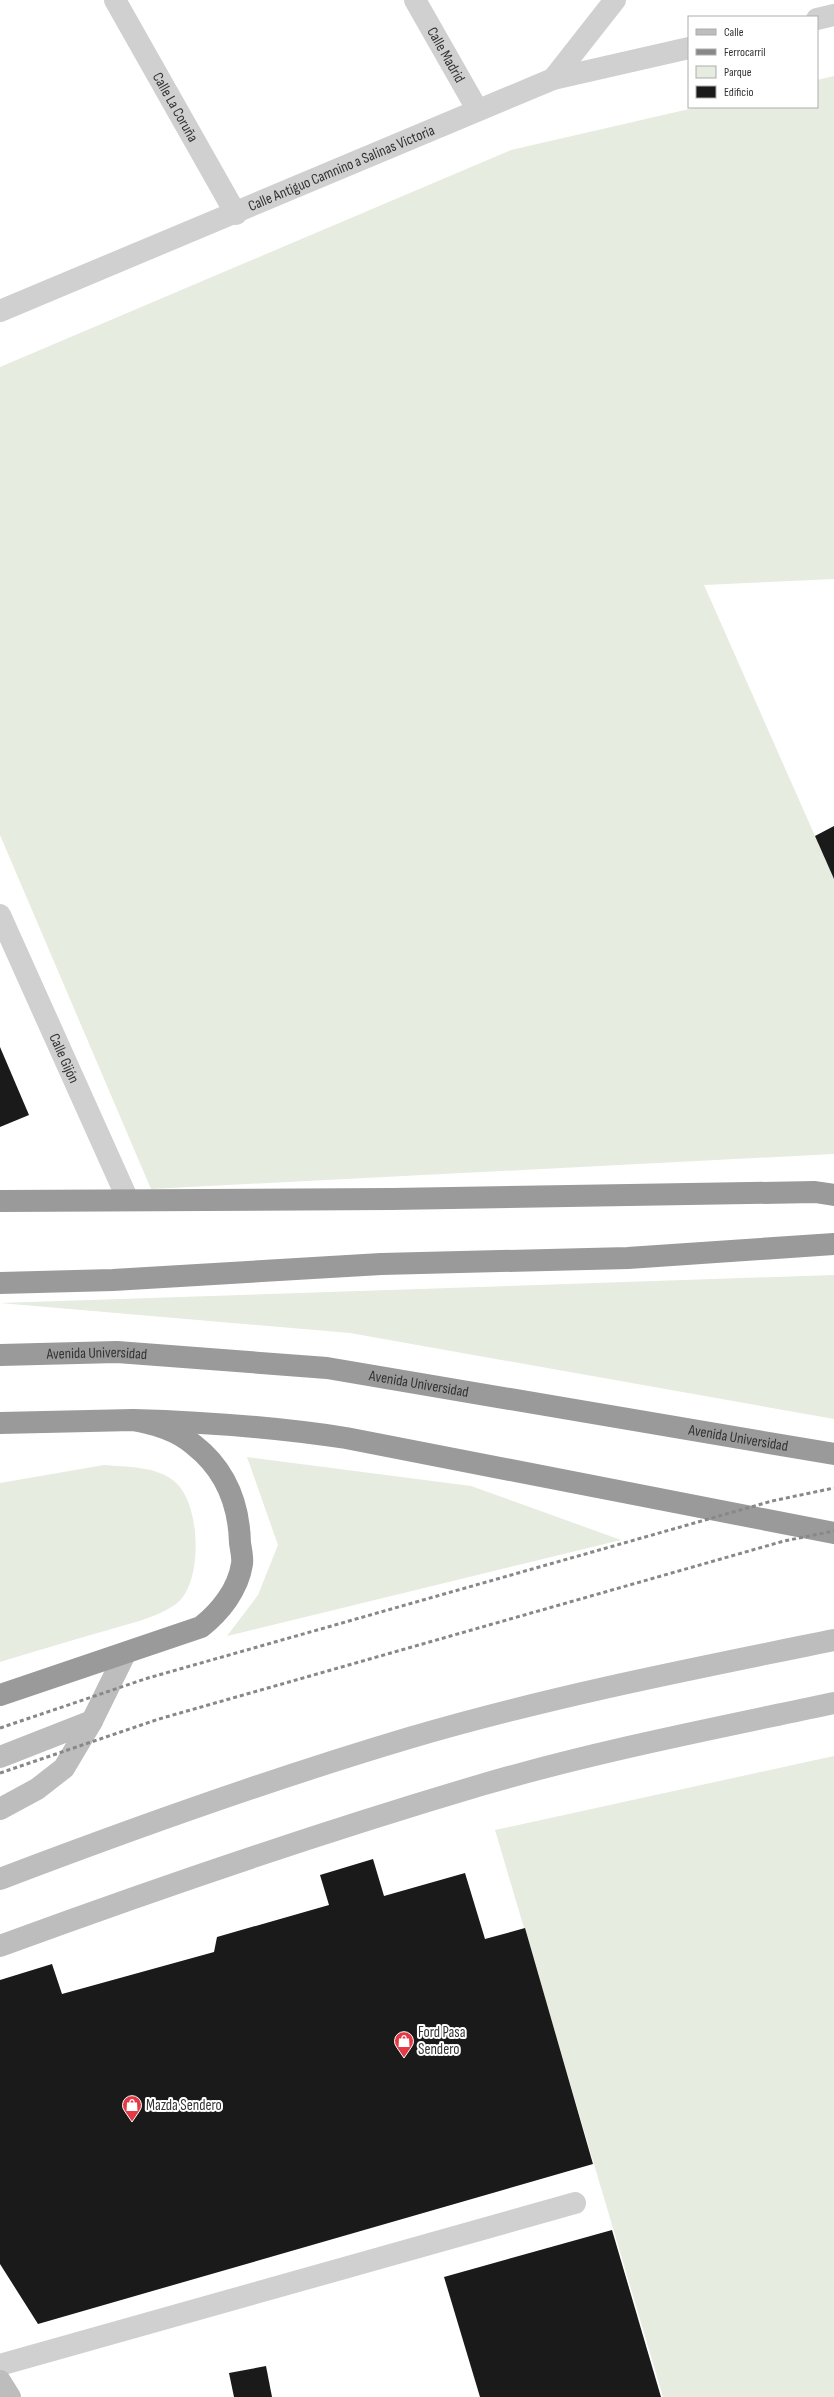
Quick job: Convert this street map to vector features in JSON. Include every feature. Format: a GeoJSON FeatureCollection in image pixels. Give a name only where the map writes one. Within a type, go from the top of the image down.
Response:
{"type":"FeatureCollection","features":[{"type":"Feature","properties":{"kind":"highway"},"geometry":{"type":"LineString","coordinates":[[0,1201],[392,1199],[676,1193],[815,1192],[834,1195]]}},
{"type":"Feature","properties":{"kind":"highway"},"geometry":{"type":"LineString","coordinates":[[0,1283],[113,1280],[381,1264],[628,1258],[834,1244]]}},
{"type":"Feature","properties":{"kind":"highway","name":"Avenida Universidad"},"geometry":{"type":"LineString","coordinates":[[0,1355],[117,1352],[327,1368],[834,1454]]}},
{"type":"Feature","properties":{"kind":"highway"},"geometry":{"type":"LineString","coordinates":[[0,1423],[133,1420],[224,1423],[285,1428],[346,1438],[834,1533]]}},
{"type":"Feature","properties":{"kind":"highway"},"geometry":{"type":"LineString","coordinates":[[0,1695],[185,1634],[201,1627],[215,1616],[226,1602],[232,1590],[242,1564],[240,1525],[236,1507],[227,1483],[212,1462],[194,1444],[173,1432],[153,1424],[133,1420]]}},
{"type":"Feature","properties":{"kind":"street","name":"Calle La Coruña"},"geometry":{"type":"LineString","coordinates":[[115,0],[236,214]]}},
{"type":"Feature","properties":{"kind":"street","name":"Calle Madrid"},"geometry":{"type":"LineString","coordinates":[[416,0],[477,109]]}},
{"type":"Feature","properties":{"kind":"street"},"geometry":{"type":"LineString","coordinates":[[553,79],[615,0]]}},
{"type":"Feature","properties":{"kind":"street"},"geometry":{"type":"LineString","coordinates":[[818,19],[834,15]]}},
{"type":"Feature","properties":{"kind":"street","name":"Calle Antiguo Camnino a Salinas Victoria"},"geometry":{"type":"LineString","coordinates":[[2,306],[236,214],[477,109],[553,79],[688,48]]}},
{"type":"Feature","properties":{"kind":"street","name":"Calle Gijón"},"geometry":{"type":"LineString","coordinates":[[0,915],[128,1200]]}},
{"type":"Feature","properties":{"kind":"street"},"geometry":{"type":"LineString","coordinates":[[0,1879],[240,1792],[409,1738],[622,1682],[834,1640]]}},
{"type":"Feature","properties":{"kind":"street"},"geometry":{"type":"LineString","coordinates":[[0,1810],[36,1789],[64,1768],[92,1721],[125,1654]]}},
{"type":"Feature","properties":{"kind":"street"},"geometry":{"type":"LineString","coordinates":[[0,1946],[291,1846],[482,1785],[633,1746],[834,1703]]}},
{"type":"Feature","properties":{"kind":"street"},"geometry":{"type":"LineString","coordinates":[[0,1757],[92,1721]]}},
{"type":"Feature","properties":{"kind":"street"},"geometry":{"type":"LineString","coordinates":[[0,2365],[575,2203]]}},
{"type":"Feature","properties":{"kind":"street"},"geometry":{"type":"LineString","coordinates":[[0,2381],[10,2397]]}},
{"type":"Feature","properties":{"kind":"green space"},"geometry":{"type":"Polygon","coordinates":[[[834,76],[834,579],[704,585],[834,879],[834,1154],[151,1189],[0,835],[0,367],[511,150],[694,108],[818,108],[818,80],[834,76]]]}},
{"type":"Feature","properties":{"kind":"green space"},"geometry":{"type":"Polygon","coordinates":[[[834,1275],[834,1419],[350,1333],[0,1303],[834,1275]]]}},
{"type":"Feature","properties":{"kind":"green space"},"geometry":{"type":"Polygon","coordinates":[[[247,1457],[471,1486],[621,1540],[227,1636],[258,1595],[278,1545],[247,1457]]]}},
{"type":"Feature","properties":{"kind":"green space"},"geometry":{"type":"Polygon","coordinates":[[[104,1465],[140,1468],[158,1472],[174,1481],[183,1491],[190,1506],[196,1542],[195,1561],[191,1579],[185,1594],[169,1609],[152,1617],[0,1662],[0,1483],[104,1465]]]}},
{"type":"Feature","properties":{"kind":"green space"},"geometry":{"type":"Polygon","coordinates":[[[834,1756],[834,2397],[663,2397],[495,1830],[834,1756]]]}},
{"type":"Feature","properties":{"kind":"building"},"geometry":{"type":"Polygon","coordinates":[[[834,826],[834,879],[815,836],[834,826]]]}},
{"type":"Feature","properties":{"kind":"building"},"geometry":{"type":"Polygon","coordinates":[[[0,1047],[29,1115],[0,1127],[0,1047]]]}},
{"type":"Feature","properties":{"kind":"building"},"geometry":{"type":"Polygon","coordinates":[[[373,1859],[384,1896],[465,1873],[485,1939],[525,1928],[593,2164],[38,2324],[0,2264],[0,1980],[52,1964],[62,1994],[214,1952],[217,1937],[329,1905],[320,1875],[373,1859]]]}},
{"type":"Feature","properties":{"kind":"building"},"geometry":{"type":"Polygon","coordinates":[[[612,2230],[661,2397],[480,2397],[444,2277],[612,2230]]]}},
{"type":"Feature","properties":{"kind":"building"},"geometry":{"type":"Polygon","coordinates":[[[266,2366],[272,2397],[234,2397],[229,2373],[266,2366]]]}},
{"type":"Feature","properties":{"kind":"railway"},"geometry":{"type":"LineString","coordinates":[[0,1728],[148,1678],[772,1501],[834,1488]]}},
{"type":"Feature","properties":{"kind":"railway"},"geometry":{"type":"LineString","coordinates":[[0,1773],[159,1719],[784,1541],[834,1531]]}},
{"type":"Feature","properties":{"kind":"place","name":"Ford Pasa Sendero"},"geometry":{"type":"Point","coordinates":[404,2058]}},
{"type":"Feature","properties":{"kind":"place","name":"Mazda Sendero"},"geometry":{"type":"Point","coordinates":[132,2122]}}]}
